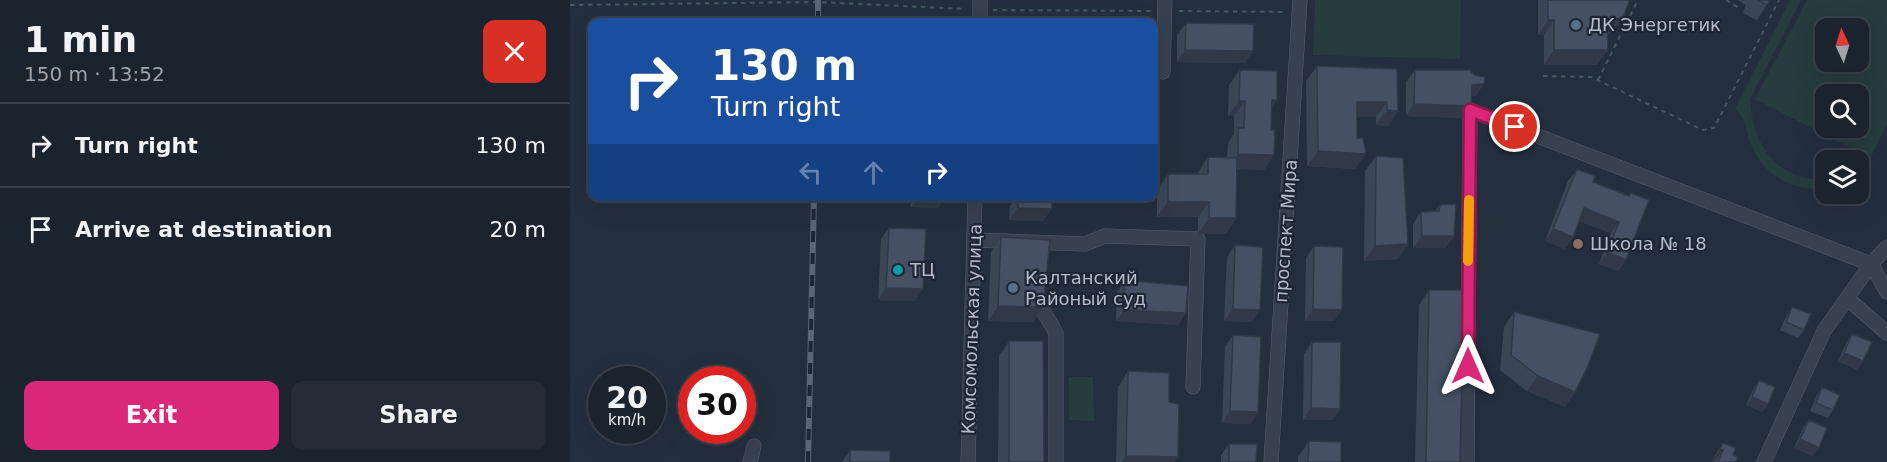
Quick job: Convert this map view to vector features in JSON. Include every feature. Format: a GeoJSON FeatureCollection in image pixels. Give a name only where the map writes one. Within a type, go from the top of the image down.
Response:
{"type":"FeatureCollection","features":[{"type":"Feature","properties":{"kind":"street"},"geometry":{"type":"LineString","coordinates":[[1163,72],[1164,6]]}},
{"type":"Feature","properties":{"kind":"street","name":"проспект Мира"},"geometry":{"type":"LineString","coordinates":[[1271,462],[1300,6]]}},
{"type":"Feature","properties":{"kind":"street"},"geometry":{"type":"LineString","coordinates":[[1467,462],[1470,110],[1871,264],[1887,292]]}},
{"type":"Feature","properties":{"kind":"street","name":"Комсомольская улица"},"geometry":{"type":"LineString","coordinates":[[968,462],[975,201]]}},
{"type":"Feature","properties":{"kind":"street"},"geometry":{"type":"LineString","coordinates":[[974,240],[1006,246],[1085,244],[1105,236],[1198,239],[1193,387]]}},
{"type":"Feature","properties":{"kind":"street"},"geometry":{"type":"LineString","coordinates":[[1764,462],[1824,331],[1871,264],[1887,247]]}},
{"type":"Feature","properties":{"kind":"street"},"geometry":{"type":"LineString","coordinates":[[1027,282],[1056,333],[1056,462]]}},
{"type":"Feature","properties":{"kind":"street"},"geometry":{"type":"LineString","coordinates":[[1848,299],[1887,333]]}},
{"type":"Feature","properties":{"kind":"street"},"geometry":{"type":"LineString","coordinates":[[750,462],[754,446]]}},
{"type":"Feature","properties":{"kind":"path"},"geometry":{"type":"LineString","coordinates":[[1598,81],[1638,0]]}},
{"type":"Feature","properties":{"kind":"path"},"geometry":{"type":"LineString","coordinates":[[1726,0],[1739,8]]}},
{"type":"Feature","properties":{"kind":"path"},"geometry":{"type":"LineString","coordinates":[[1544,76],[1591,77],[1703,130],[1714,128],[1779,0]]}},
{"type":"Feature","properties":{"kind":"path"},"geometry":{"type":"LineString","coordinates":[[570,5],[818,2],[980,11],[1164,6],[1300,6]]}},
{"type":"Feature","properties":{"kind":"green space"},"geometry":{"type":"Polygon","coordinates":[[[1315,0],[1461,0],[1460,59],[1313,55],[1315,0]]]}},
{"type":"Feature","properties":{"kind":"green space"},"geometry":{"type":"Polygon","coordinates":[[[1790,0],[1801,0],[1750,99],[1756,131],[1770,157],[1793,174],[1815,179],[1815,189],[1790,184],[1770,172],[1755,153],[1743,120],[1735,109],[1790,0]]]}},
{"type":"Feature","properties":{"kind":"green space"},"geometry":{"type":"Polygon","coordinates":[[[1807,0],[1887,0],[1887,125],[1870,158],[1869,150],[1854,150],[1831,138],[1869,138],[1869,84],[1815,84],[1815,130],[1755,99],[1807,0]]]}},
{"type":"Feature","properties":{"kind":"green space"},"geometry":{"type":"Polygon","coordinates":[[[1069,377],[1093,377],[1094,421],[1069,420],[1069,377]]]}},
{"type":"Feature","properties":{"kind":"building","name":"ДК Энергетик"},"geometry":{"type":"Polygon","coordinates":[[[1548,0],[1628,0],[1629,2],[1623,18],[1607,20],[1608,50],[1554,50],[1554,20],[1548,20],[1548,0]]]}},
{"type":"Feature","properties":{"kind":"building"},"geometry":{"type":"Polygon","coordinates":[[[1758,0],[1770,0],[1767,5],[1758,0]]]}},
{"type":"Feature","properties":{"kind":"building"},"geometry":{"type":"Polygon","coordinates":[[[1186,23],[1254,24],[1253,51],[1185,50],[1186,23]]]}},
{"type":"Feature","properties":{"kind":"building"},"geometry":{"type":"Polygon","coordinates":[[[1317,66],[1397,69],[1398,111],[1387,110],[1387,102],[1357,102],[1357,138],[1363,138],[1366,154],[1318,151],[1317,66]]]}},
{"type":"Feature","properties":{"kind":"building"},"geometry":{"type":"Polygon","coordinates":[[[1240,70],[1277,71],[1277,100],[1272,100],[1271,130],[1275,130],[1274,155],[1238,154],[1238,128],[1244,128],[1245,101],[1239,101],[1240,70]]]}},
{"type":"Feature","properties":{"kind":"building"},"geometry":{"type":"Polygon","coordinates":[[[1415,70],[1470,70],[1474,75],[1485,77],[1484,84],[1472,85],[1471,106],[1414,104],[1415,70]]]}},
{"type":"Feature","properties":{"kind":"building"},"geometry":{"type":"Polygon","coordinates":[[[1376,156],[1403,158],[1408,244],[1375,246],[1376,156]]]}},
{"type":"Feature","properties":{"kind":"building"},"geometry":{"type":"Polygon","coordinates":[[[1208,157],[1237,158],[1236,218],[1209,218],[1209,202],[1168,202],[1168,174],[1208,174],[1208,157]]]}},
{"type":"Feature","properties":{"kind":"building"},"geometry":{"type":"Polygon","coordinates":[[[1577,169],[1595,176],[1593,182],[1629,196],[1631,193],[1649,200],[1626,260],[1607,252],[1619,222],[1584,208],[1573,237],[1553,229],[1577,169]]]}},
{"type":"Feature","properties":{"kind":"building"},"geometry":{"type":"Polygon","coordinates":[[[1018,201],[1052,201],[1052,209],[1018,208],[1018,201]]]}},
{"type":"Feature","properties":{"kind":"building"},"geometry":{"type":"Polygon","coordinates":[[[1456,204],[1454,236],[1422,236],[1421,212],[1439,211],[1440,205],[1456,204]]]}},
{"type":"Feature","properties":{"kind":"building","name":"ТЦ"},"geometry":{"type":"Polygon","coordinates":[[[889,228],[926,229],[923,289],[886,288],[889,228]]]}},
{"type":"Feature","properties":{"kind":"building","name":"Калтанский Районый суд"},"geometry":{"type":"Polygon","coordinates":[[[1001,237],[1050,240],[1043,307],[998,306],[1001,237]]]}},
{"type":"Feature","properties":{"kind":"building"},"geometry":{"type":"Polygon","coordinates":[[[1235,245],[1263,247],[1260,310],[1233,309],[1235,245]]]}},
{"type":"Feature","properties":{"kind":"building"},"geometry":{"type":"Polygon","coordinates":[[[1314,246],[1343,247],[1342,310],[1313,309],[1314,246]]]}},
{"type":"Feature","properties":{"kind":"building"},"geometry":{"type":"Polygon","coordinates":[[[1125,280],[1188,286],[1186,313],[1124,310],[1125,280]]]}},
{"type":"Feature","properties":{"kind":"building"},"geometry":{"type":"Polygon","coordinates":[[[1429,290],[1464,290],[1460,462],[1426,462],[1429,290]]]}},
{"type":"Feature","properties":{"kind":"building"},"geometry":{"type":"Polygon","coordinates":[[[1792,307],[1811,314],[1804,330],[1786,322],[1792,307]]]}},
{"type":"Feature","properties":{"kind":"building"},"geometry":{"type":"Polygon","coordinates":[[[1514,312],[1600,334],[1575,392],[1538,376],[1511,355],[1514,312]]]}},
{"type":"Feature","properties":{"kind":"building"},"geometry":{"type":"Polygon","coordinates":[[[1852,334],[1872,342],[1863,361],[1844,353],[1852,334]]]}},
{"type":"Feature","properties":{"kind":"building"},"geometry":{"type":"Polygon","coordinates":[[[1233,335],[1261,337],[1258,412],[1230,411],[1233,335]]]}},
{"type":"Feature","properties":{"kind":"building"},"geometry":{"type":"Polygon","coordinates":[[[1009,341],[1043,341],[1044,462],[1009,462],[1009,341]]]}},
{"type":"Feature","properties":{"kind":"building"},"geometry":{"type":"Polygon","coordinates":[[[1312,342],[1341,342],[1340,409],[1311,408],[1312,342]]]}},
{"type":"Feature","properties":{"kind":"building"},"geometry":{"type":"Polygon","coordinates":[[[1128,371],[1169,373],[1169,402],[1179,404],[1178,457],[1126,456],[1128,371]]]}},
{"type":"Feature","properties":{"kind":"building"},"geometry":{"type":"Polygon","coordinates":[[[1759,380],[1775,387],[1768,404],[1752,397],[1759,380]]]}},
{"type":"Feature","properties":{"kind":"building"},"geometry":{"type":"Polygon","coordinates":[[[1822,387],[1840,395],[1833,410],[1816,403],[1822,387]]]}},
{"type":"Feature","properties":{"kind":"building"},"geometry":{"type":"Polygon","coordinates":[[[1809,420],[1827,428],[1819,448],[1800,439],[1809,420]]]}},
{"type":"Feature","properties":{"kind":"building"},"geometry":{"type":"Polygon","coordinates":[[[1309,441],[1341,442],[1341,462],[1308,462],[1309,441]]]}},
{"type":"Feature","properties":{"kind":"building"},"geometry":{"type":"Polygon","coordinates":[[[1723,443],[1736,448],[1733,455],[1738,457],[1736,462],[1718,462],[1723,443]]]}},
{"type":"Feature","properties":{"kind":"building"},"geometry":{"type":"Polygon","coordinates":[[[1229,444],[1257,444],[1256,462],[1229,462],[1229,444]]]}},
{"type":"Feature","properties":{"kind":"building"},"geometry":{"type":"Polygon","coordinates":[[[850,450],[890,451],[890,462],[850,462],[850,450]]]}},
{"type":"Feature","properties":{"kind":"railway"},"geometry":{"type":"LineString","coordinates":[[818,0],[818,18]]}},
{"type":"Feature","properties":{"kind":"railway"},"geometry":{"type":"LineString","coordinates":[[808,462],[814,201]]}},
{"type":"Feature","properties":{"kind":"slow traffic"},"geometry":{"type":"LineString","coordinates":[[1468,261],[1469,200]]}},
{"type":"Feature","properties":{"kind":"place","name":"ДК Энергетик"},"geometry":{"type":"Point","coordinates":[1576,25]}},
{"type":"Feature","properties":{"kind":"place","name":"Школа № 18"},"geometry":{"type":"Point","coordinates":[1578,244]}},
{"type":"Feature","properties":{"kind":"place","name":"ТЦ"},"geometry":{"type":"Point","coordinates":[898,270]}},
{"type":"Feature","properties":{"kind":"place","name":"Калтанский Районый суд"},"geometry":{"type":"Point","coordinates":[1013,288]}},
{"type":"Feature","properties":{"kind":"route"},"geometry":{"type":"LineString","coordinates":[[1468,366],[1470,110],[1515,127]]}}]}
